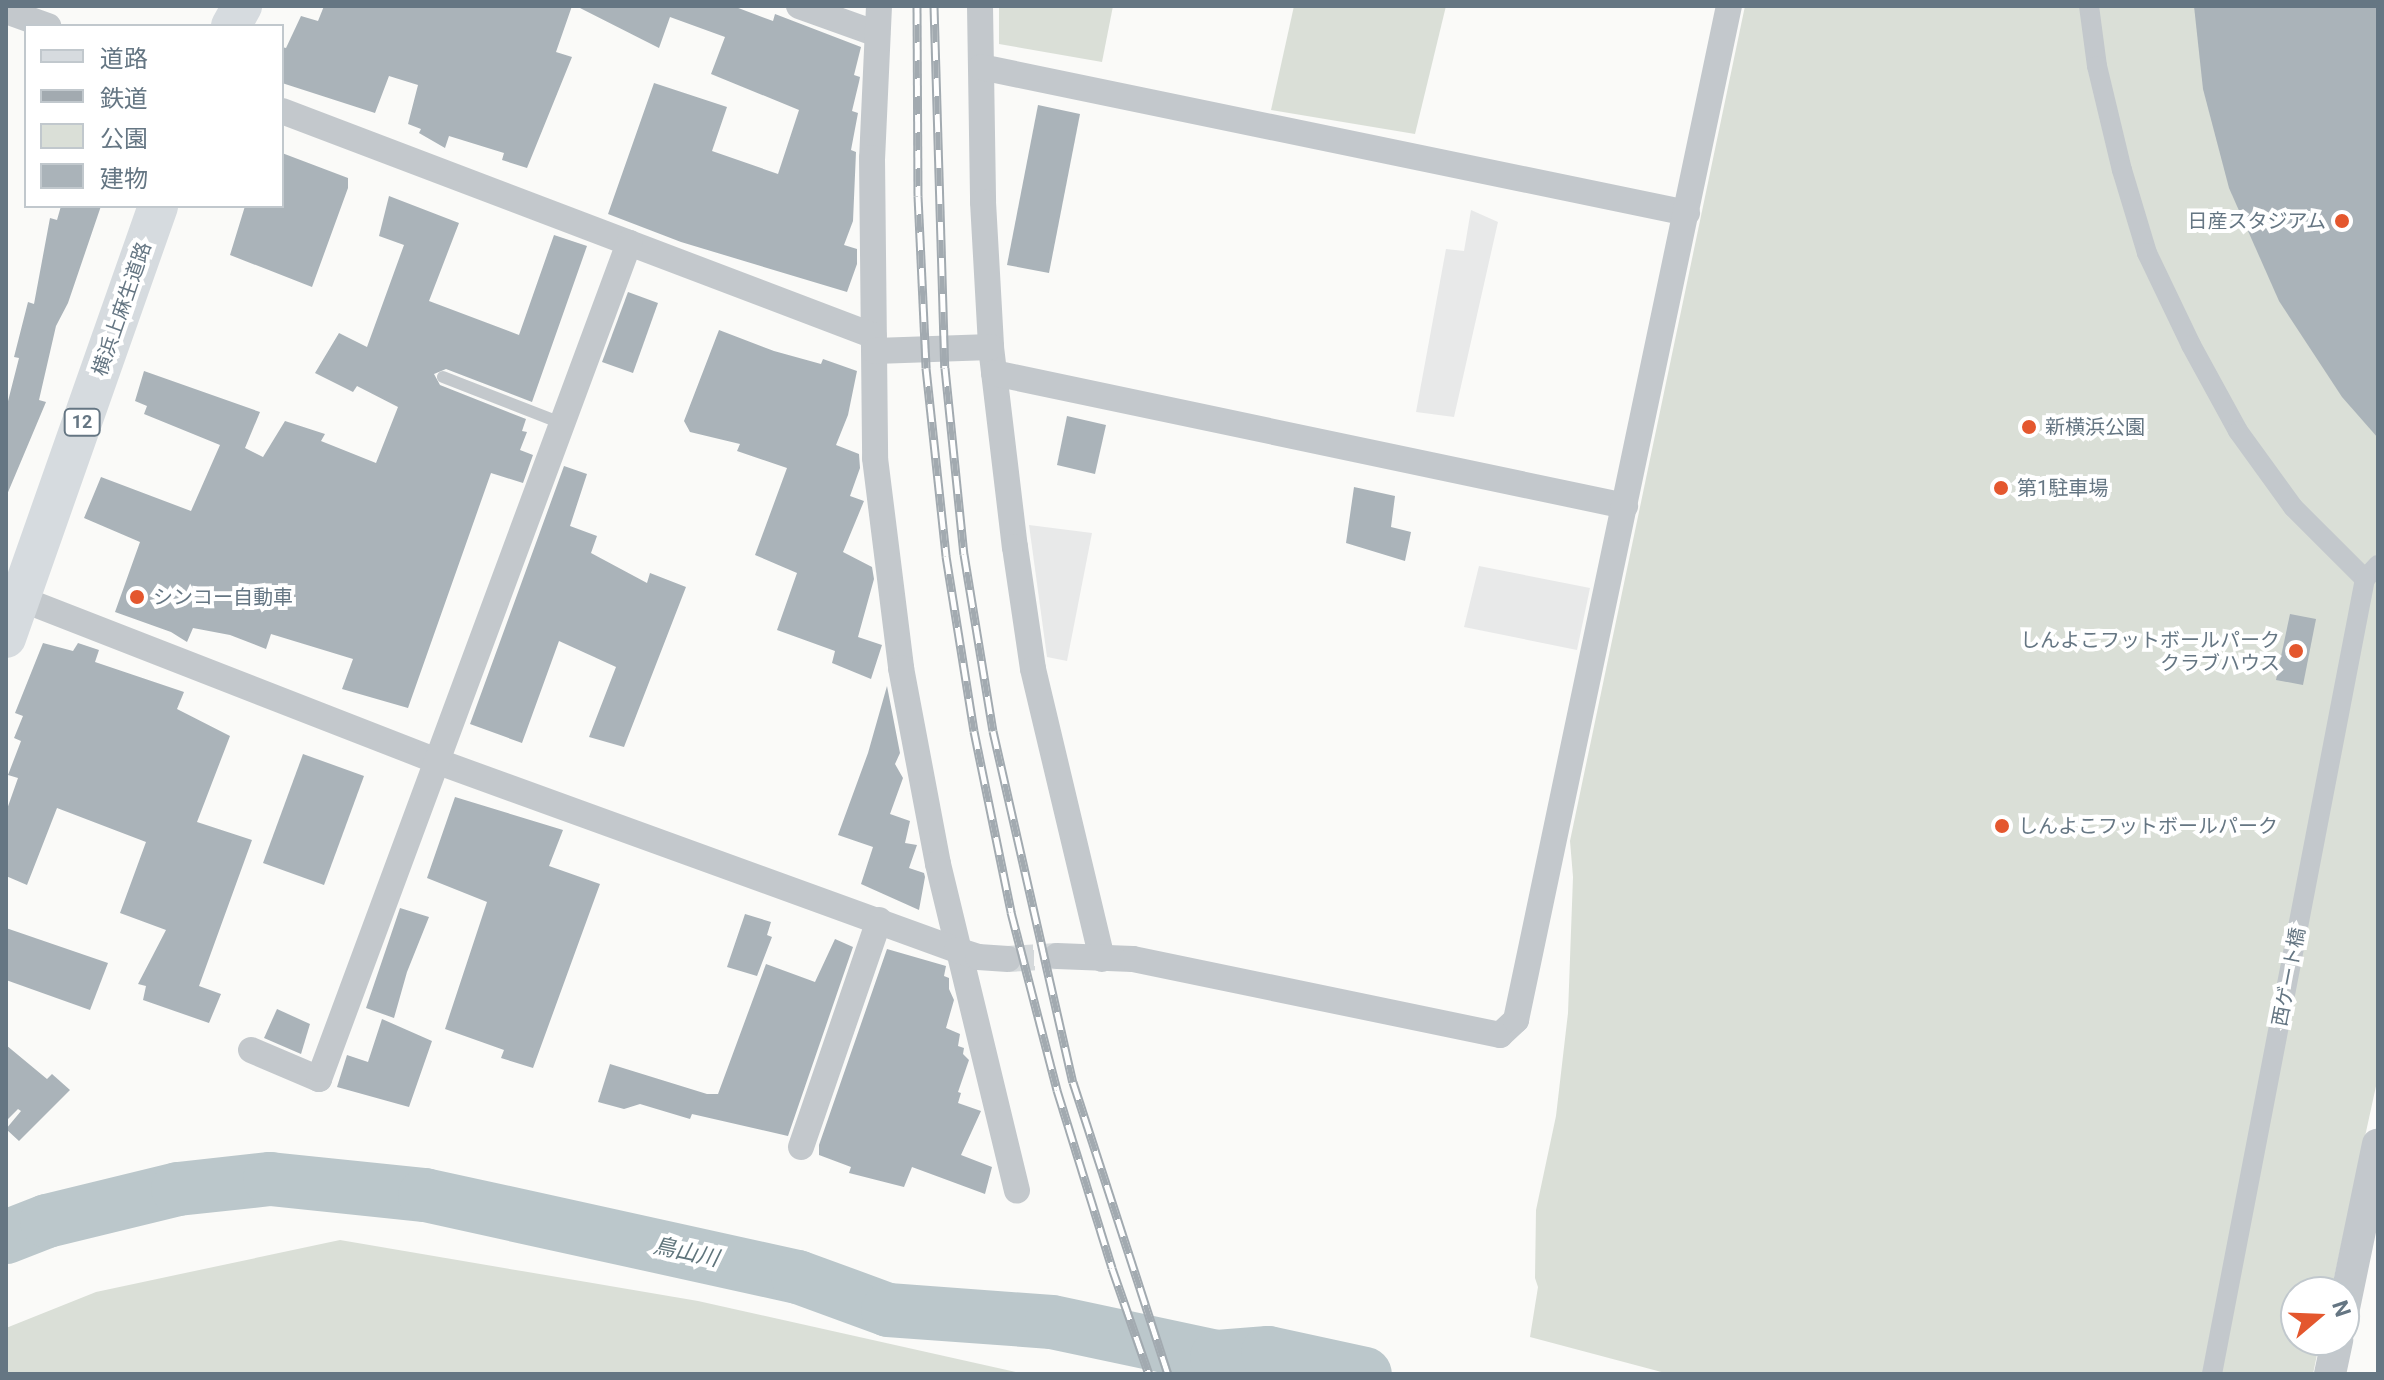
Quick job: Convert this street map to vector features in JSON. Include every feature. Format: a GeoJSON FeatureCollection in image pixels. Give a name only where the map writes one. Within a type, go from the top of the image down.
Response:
{"type":"FeatureCollection","features":[{"type":"Feature","properties":{"kind":"main road"},"geometry":{"type":"LineString","coordinates":[[232,24],[242,6]]}},
{"type":"Feature","properties":{"kind":"main road","name":"横浜上麻生道路"},"geometry":{"type":"LineString","coordinates":[[6,638],[13,596],[157,208]]}},
{"type":"Feature","properties":{"kind":"street"},"geometry":{"type":"LineString","coordinates":[[799,6],[877,34]]}},
{"type":"Feature","properties":{"kind":"street"},"geometry":{"type":"LineString","coordinates":[[879,6],[872,158],[875,458],[901,668],[957,950],[1017,1191]]}},
{"type":"Feature","properties":{"kind":"street"},"geometry":{"type":"LineString","coordinates":[[980,6],[983,202],[993,360],[1033,669],[1102,959]]}},
{"type":"Feature","properties":{"kind":"street"},"geometry":{"type":"LineString","coordinates":[[1057,956],[1133,959],[1500,1035],[1516,1020],[1729,6]]}},
{"type":"Feature","properties":{"kind":"street"},"geometry":{"type":"LineString","coordinates":[[2089,6],[2097,66],[2122,170],[2147,253],[2185,332],[2238,431],[2284,494],[2371,572]]}},
{"type":"Feature","properties":{"kind":"street"},"geometry":{"type":"LineString","coordinates":[[6,11],[42,24]]}},
{"type":"Feature","properties":{"kind":"street"},"geometry":{"type":"LineString","coordinates":[[981,67],[1687,213]]}},
{"type":"Feature","properties":{"kind":"street"},"geometry":{"type":"LineString","coordinates":[[284,112],[629,243],[875,343],[993,360],[1625,506]]}},
{"type":"Feature","properties":{"kind":"street"},"geometry":{"type":"LineString","coordinates":[[251,1050],[319,1079],[629,243]]}},
{"type":"Feature","properties":{"kind":"street","name":"西ゲート橋"},"geometry":{"type":"LineString","coordinates":[[2212,1374],[2371,572]]}},
{"type":"Feature","properties":{"kind":"street"},"geometry":{"type":"LineString","coordinates":[[13,596],[436,761],[957,950],[978,957],[1008,959]]}},
{"type":"Feature","properties":{"kind":"street"},"geometry":{"type":"LineString","coordinates":[[801,1147],[879,920]]}},
{"type":"Feature","properties":{"kind":"street"},"geometry":{"type":"LineString","coordinates":[[2351,1276],[2378,1144]]}},
{"type":"Feature","properties":{"kind":"lane"},"geometry":{"type":"LineString","coordinates":[[443,377],[561,423]]}},
{"type":"Feature","properties":{"kind":"shaded area"},"geometry":{"type":"Polygon","coordinates":[[[1471,210],[1498,222],[1454,417],[1416,412],[1446,249],[1464,251],[1471,210]]]}},
{"type":"Feature","properties":{"kind":"shaded area"},"geometry":{"type":"Polygon","coordinates":[[[1029,525],[1092,533],[1067,661],[1047,657],[1029,525]]]}},
{"type":"Feature","properties":{"kind":"shaded area"},"geometry":{"type":"Polygon","coordinates":[[[1479,566],[1590,588],[1577,650],[1464,627],[1479,566]]]}},
{"type":"Feature","properties":{"kind":"green space"},"geometry":{"type":"Polygon","coordinates":[[[999,6],[1113,6],[1102,62],[999,44],[999,6]]]}},
{"type":"Feature","properties":{"kind":"green space"},"geometry":{"type":"Polygon","coordinates":[[[1294,6],[1446,6],[1415,134],[1271,110],[1294,6]]]}},
{"type":"Feature","properties":{"kind":"green space","name":"新横浜公園"},"geometry":{"type":"Polygon","coordinates":[[[1745,6],[2378,6],[2378,1077],[2334,1276],[2280,1276],[2280,1356],[2317,1356],[2313,1374],[1669,1374],[1530,1337],[1538,1287],[1535,1278],[1536,1210],[1556,1116],[1568,1013],[1573,877],[1570,841],[1745,6]]]}},
{"type":"Feature","properties":{"kind":"green space"},"geometry":{"type":"Polygon","coordinates":[[[340,1240],[698,1301],[1025,1374],[6,1374],[6,1328],[96,1292],[340,1240]]]}},
{"type":"Feature","properties":{"kind":"building"},"geometry":{"type":"Polygon","coordinates":[[[324,6],[572,6],[556,52],[572,57],[527,168],[502,160],[504,153],[449,136],[445,148],[419,133],[421,129],[408,124],[418,85],[389,76],[375,113],[284,84],[284,48],[301,16],[318,21],[324,6]]]}},
{"type":"Feature","properties":{"kind":"building"},"geometry":{"type":"Polygon","coordinates":[[[576,6],[733,6],[773,21],[775,14],[861,47],[854,75],[860,77],[852,111],[858,113],[851,150],[856,152],[853,221],[844,245],[857,249],[857,264],[847,292],[681,242],[608,214],[654,83],[727,107],[712,151],[778,174],[799,110],[711,74],[725,37],[670,17],[659,48],[576,6]]]}},
{"type":"Feature","properties":{"kind":"building"},"geometry":{"type":"Polygon","coordinates":[[[2194,6],[2378,6],[2378,438],[2342,397],[2279,301],[2229,188],[2203,89],[2194,6]]]}},
{"type":"Feature","properties":{"kind":"building"},"geometry":{"type":"Polygon","coordinates":[[[1038,105],[1080,114],[1049,273],[1007,265],[1038,105]]]}},
{"type":"Feature","properties":{"kind":"building"},"geometry":{"type":"Polygon","coordinates":[[[284,154],[348,178],[348,188],[312,287],[230,255],[244,208],[284,208],[284,154]]]}},
{"type":"Feature","properties":{"kind":"building"},"geometry":{"type":"Polygon","coordinates":[[[389,196],[459,223],[429,301],[519,335],[554,235],[587,246],[532,402],[446,369],[434,374],[440,385],[526,419],[522,431],[527,432],[520,450],[533,455],[523,483],[491,473],[408,708],[342,689],[353,659],[271,634],[266,649],[230,635],[193,628],[187,642],[171,632],[115,612],[140,542],[84,518],[101,477],[191,511],[220,445],[144,414],[147,406],[135,401],[144,371],[260,412],[245,448],[263,457],[285,421],[325,434],[321,441],[376,463],[398,407],[357,386],[353,392],[315,373],[339,333],[367,347],[404,245],[379,236],[389,196]]]}},
{"type":"Feature","properties":{"kind":"building"},"geometry":{"type":"Polygon","coordinates":[[[60,208],[100,208],[68,303],[56,326],[39,400],[46,402],[6,497],[6,409],[19,358],[14,357],[28,302],[34,304],[50,218],[57,220],[60,208]]]}},
{"type":"Feature","properties":{"kind":"building"},"geometry":{"type":"Polygon","coordinates":[[[628,292],[658,303],[633,373],[602,362],[628,292]]]}},
{"type":"Feature","properties":{"kind":"building"},"geometry":{"type":"Polygon","coordinates":[[[719,330],[774,351],[821,364],[823,359],[857,371],[848,415],[836,445],[859,454],[860,468],[850,496],[864,501],[843,552],[872,567],[874,579],[858,637],[882,645],[871,679],[832,663],[835,651],[777,630],[797,573],[755,555],[787,468],[737,451],[740,444],[690,432],[684,421],[719,330]]]}},
{"type":"Feature","properties":{"kind":"building"},"geometry":{"type":"Polygon","coordinates":[[[1067,416],[1106,425],[1095,474],[1057,465],[1067,416]]]}},
{"type":"Feature","properties":{"kind":"building"},"geometry":{"type":"Polygon","coordinates":[[[564,466],[587,474],[570,526],[597,536],[591,553],[647,583],[650,573],[686,587],[624,747],[589,737],[616,667],[559,641],[522,743],[470,724],[564,466]]]}},
{"type":"Feature","properties":{"kind":"building"},"geometry":{"type":"Polygon","coordinates":[[[1354,487],[1395,496],[1391,527],[1411,532],[1405,561],[1346,543],[1354,487]]]}},
{"type":"Feature","properties":{"kind":"building"},"geometry":{"type":"Polygon","coordinates":[[[2290,614],[2316,619],[2303,685],[2276,680],[2290,614]]]}},
{"type":"Feature","properties":{"kind":"building"},"geometry":{"type":"Polygon","coordinates":[[[43,643],[73,651],[78,643],[99,650],[95,662],[184,692],[177,709],[230,736],[197,822],[252,840],[199,986],[221,994],[209,1023],[143,1000],[146,986],[138,984],[166,930],[120,913],[146,842],[57,808],[27,885],[6,876],[6,812],[18,778],[8,775],[21,741],[14,738],[23,716],[15,713],[43,643]]]}},
{"type":"Feature","properties":{"kind":"building"},"geometry":{"type":"Polygon","coordinates":[[[887,686],[900,753],[895,764],[903,778],[890,814],[910,821],[905,843],[917,845],[909,868],[924,873],[925,877],[919,910],[861,884],[873,847],[838,835],[868,753],[887,686]]]}},
{"type":"Feature","properties":{"kind":"building"},"geometry":{"type":"Polygon","coordinates":[[[303,754],[364,776],[324,885],[263,863],[303,754]]]}},
{"type":"Feature","properties":{"kind":"building"},"geometry":{"type":"Polygon","coordinates":[[[455,797],[563,830],[549,866],[600,884],[533,1068],[501,1058],[504,1050],[445,1029],[487,902],[427,878],[455,797]]]}},
{"type":"Feature","properties":{"kind":"building"},"geometry":{"type":"Polygon","coordinates":[[[400,908],[429,917],[407,972],[394,1018],[366,1008],[400,908]]]}},
{"type":"Feature","properties":{"kind":"building"},"geometry":{"type":"Polygon","coordinates":[[[745,914],[771,922],[767,935],[772,937],[757,976],[727,967],[745,914]]]}},
{"type":"Feature","properties":{"kind":"building"},"geometry":{"type":"Polygon","coordinates":[[[6,928],[108,963],[90,1010],[6,980],[6,928]]]}},
{"type":"Feature","properties":{"kind":"building"},"geometry":{"type":"Polygon","coordinates":[[[835,939],[853,947],[788,1136],[692,1114],[690,1119],[640,1104],[624,1109],[598,1102],[610,1064],[707,1094],[718,1094],[766,964],[815,982],[835,939]]]}},
{"type":"Feature","properties":{"kind":"building"},"geometry":{"type":"Polygon","coordinates":[[[887,949],[946,966],[944,976],[949,978],[949,989],[954,1000],[946,1028],[960,1034],[958,1046],[964,1048],[963,1054],[969,1060],[958,1092],[961,1093],[958,1103],[981,1111],[961,1155],[992,1167],[985,1194],[912,1167],[904,1187],[849,1173],[851,1167],[819,1155],[819,1145],[887,949]]]}},
{"type":"Feature","properties":{"kind":"building"},"geometry":{"type":"Polygon","coordinates":[[[277,1009],[310,1024],[301,1054],[264,1038],[277,1009]]]}},
{"type":"Feature","properties":{"kind":"building"},"geometry":{"type":"Polygon","coordinates":[[[382,1019],[432,1041],[409,1107],[337,1087],[347,1055],[368,1062],[382,1019]]]}},
{"type":"Feature","properties":{"kind":"building"},"geometry":{"type":"Polygon","coordinates":[[[6,1045],[47,1079],[52,1074],[70,1090],[19,1141],[6,1129],[21,1111],[18,1109],[6,1121],[6,1045]]]}},
{"type":"Feature","properties":{"kind":"waterway","name":"鳥山川"},"geometry":{"type":"LineString","coordinates":[[6,1237],[47,1221],[178,1189],[270,1179],[425,1195],[798,1277],[888,1310],[1052,1322],[1217,1357],[1268,1353],[1365,1374]]}},
{"type":"Feature","properties":{"kind":"tunnel"},"geometry":{"type":"LineString","coordinates":[[1008,959],[1057,956]]}},
{"type":"Feature","properties":{"kind":"railway"},"geometry":{"type":"LineString","coordinates":[[917,6],[918,196],[926,368],[946,556],[974,731],[1011,912],[1057,1090],[1112,1268],[1149,1374]]}},
{"type":"Feature","properties":{"kind":"railway"},"geometry":{"type":"LineString","coordinates":[[934,6],[945,368],[964,554],[993,731],[1073,1082],[1168,1374]]}},
{"type":"Feature","properties":{"kind":"place","name":"日産スタジアム"},"geometry":{"type":"Point","coordinates":[2342,221]}},
{"type":"Feature","properties":{"kind":"place","name":"新横浜公園"},"geometry":{"type":"Point","coordinates":[2029,427]}},
{"type":"Feature","properties":{"kind":"place","name":"第1駐車場"},"geometry":{"type":"Point","coordinates":[2001,488]}},
{"type":"Feature","properties":{"kind":"place","name":"シンコー自動車"},"geometry":{"type":"Point","coordinates":[137,597]}},
{"type":"Feature","properties":{"kind":"place","name":"しんよこフットボールパーク クラブハウス"},"geometry":{"type":"Point","coordinates":[2296,651]}},
{"type":"Feature","properties":{"kind":"place","name":"しんよこフットボールパーク"},"geometry":{"type":"Point","coordinates":[2002,826]}}]}
